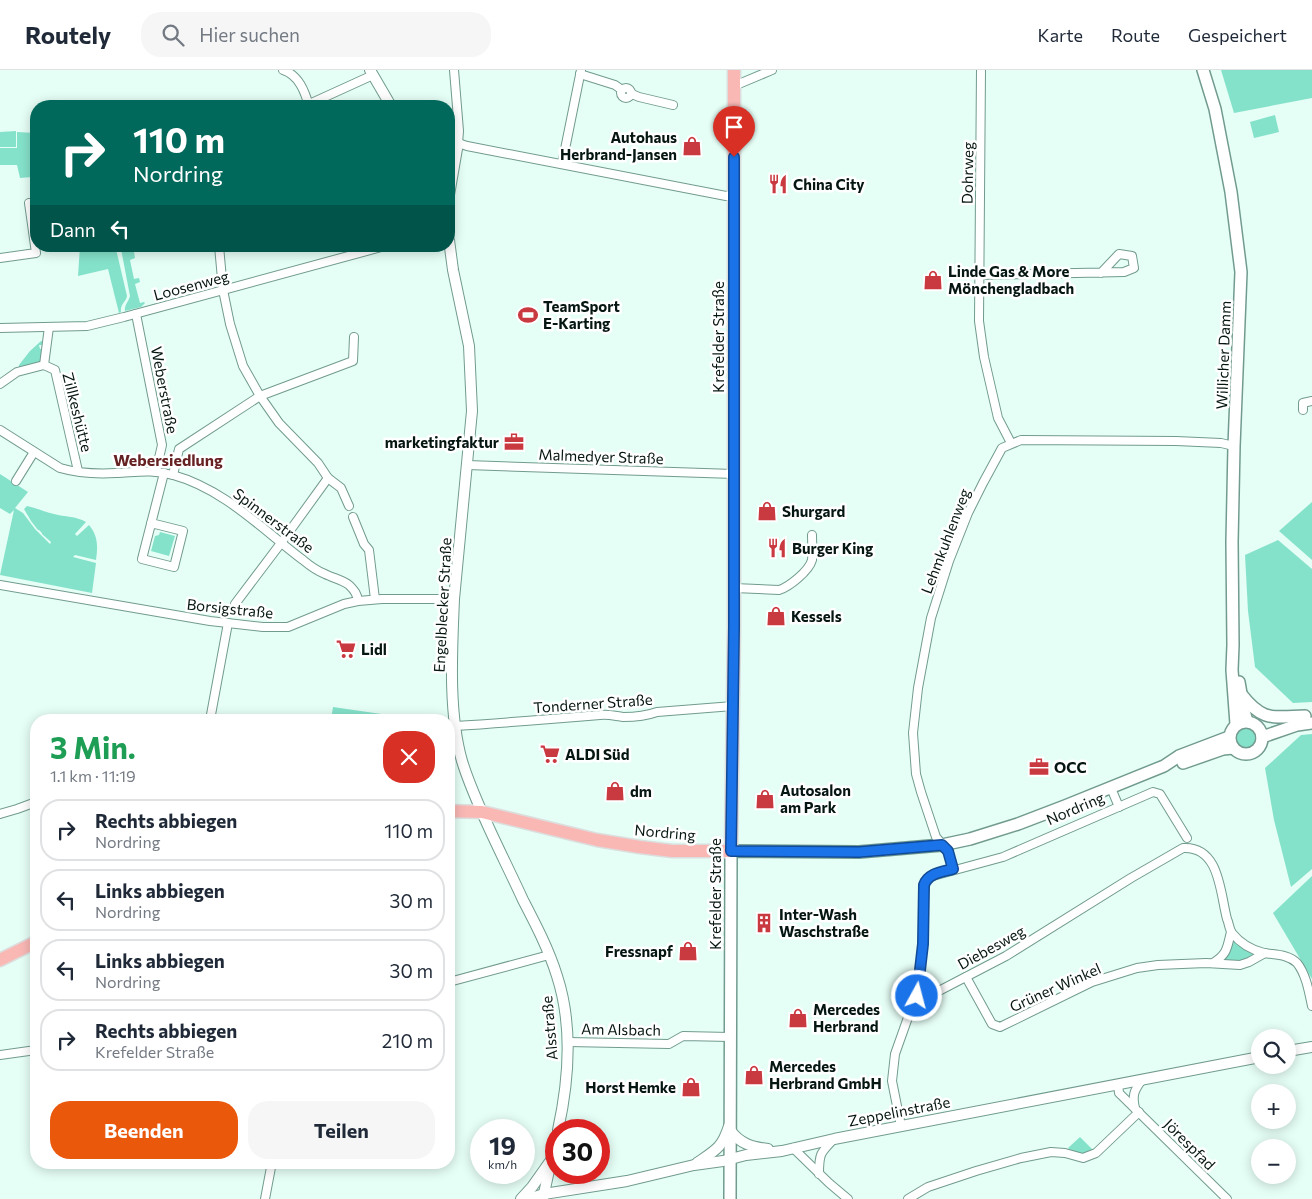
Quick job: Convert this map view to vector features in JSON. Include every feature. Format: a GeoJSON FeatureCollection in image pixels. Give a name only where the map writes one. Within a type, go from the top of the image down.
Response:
{"type":"FeatureCollection","features":[{"type":"Feature","properties":{"kind":"main road","name":"Krefelder Straße"},"geometry":{"type":"LineString","coordinates":[[730,1199],[734,588],[734,70]]}},
{"type":"Feature","properties":{"kind":"main road","name":"Willicher Damm"},"geometry":{"type":"LineString","coordinates":[[1203,70],[1215,109],[1232,192],[1241,272],[1232,542],[1232,670],[1236,724]]}},
{"type":"Feature","properties":{"kind":"main road","name":"Willicher Damm"},"geometry":{"type":"LineString","coordinates":[[1233,646],[1244,712],[1252,723]]}},
{"type":"Feature","properties":{"kind":"main road"},"geometry":{"type":"LineString","coordinates":[[1241,693],[1255,710],[1265,715],[1310,718]]}},
{"type":"Feature","properties":{"kind":"main road"},"geometry":{"type":"LineString","coordinates":[[1252,723],[1262,732],[1260,747],[1251,753],[1241,754],[1231,742],[1230,732],[1236,724],[1243,721],[1269,726],[1310,718]]}},
{"type":"Feature","properties":{"kind":"main road"},"geometry":{"type":"LineString","coordinates":[[1262,737],[1298,725],[1310,718]]}},
{"type":"Feature","properties":{"kind":"main road","name":"Nordring"},"geometry":{"type":"LineString","coordinates":[[455,811],[482,812],[597,840],[672,851],[859,852],[942,845],[970,839],[1018,824],[1164,766],[1179,756],[1231,742]]}},
{"type":"Feature","properties":{"kind":"main road"},"geometry":{"type":"LineString","coordinates":[[0,960],[30,945]]}},
{"type":"Feature","properties":{"kind":"street"},"geometry":{"type":"LineString","coordinates":[[283,70],[293,75],[305,94],[306,100]]}},
{"type":"Feature","properties":{"kind":"street"},"geometry":{"type":"LineString","coordinates":[[454,70],[459,131],[455,138]]}},
{"type":"Feature","properties":{"kind":"street"},"geometry":{"type":"LineString","coordinates":[[734,86],[772,70]]}},
{"type":"Feature","properties":{"kind":"street","name":"Dohrweg"},"geometry":{"type":"LineString","coordinates":[[981,70],[979,321],[984,357],[998,418],[1012,443]]}},
{"type":"Feature","properties":{"kind":"street"},"geometry":{"type":"LineString","coordinates":[[562,164],[581,72],[615,85],[622,90],[628,88],[632,94],[639,97],[673,105]]}},
{"type":"Feature","properties":{"kind":"street"},"geometry":{"type":"LineString","coordinates":[[320,100],[372,73],[388,100]]}},
{"type":"Feature","properties":{"kind":"street"},"geometry":{"type":"LineString","coordinates":[[455,142],[467,146],[734,196]]}},
{"type":"Feature","properties":{"kind":"street"},"geometry":{"type":"LineString","coordinates":[[29,203],[30,210]]}},
{"type":"Feature","properties":{"kind":"street"},"geometry":{"type":"LineString","coordinates":[[0,258],[36,254],[36,252]]}},
{"type":"Feature","properties":{"kind":"street"},"geometry":{"type":"LineString","coordinates":[[220,252],[223,290],[230,324],[243,366],[260,396],[280,423],[318,463],[328,478],[341,488],[349,506]]}},
{"type":"Feature","properties":{"kind":"street","name":"Loosenweg"},"geometry":{"type":"LineString","coordinates":[[0,328],[87,326],[363,252]]}},
{"type":"Feature","properties":{"kind":"street","name":"Engelblecker Straße"},"geometry":{"type":"LineString","coordinates":[[451,252],[469,346],[472,411],[454,599],[452,697],[454,714]]}},
{"type":"Feature","properties":{"kind":"street"},"geometry":{"type":"LineString","coordinates":[[979,275],[1101,272]]}},
{"type":"Feature","properties":{"kind":"street","name":"Weberstraße"},"geometry":{"type":"LineString","coordinates":[[136,314],[162,445],[160,472]]}},
{"type":"Feature","properties":{"kind":"street","name":"Zillkeshütte"},"geometry":{"type":"LineString","coordinates":[[44,365],[49,327]]}},
{"type":"Feature","properties":{"kind":"street"},"geometry":{"type":"LineString","coordinates":[[260,396],[353,361],[354,337]]}},
{"type":"Feature","properties":{"kind":"street","name":"Zillkeshütte"},"geometry":{"type":"LineString","coordinates":[[0,384],[16,372],[44,365],[55,370],[78,471]]}},
{"type":"Feature","properties":{"kind":"street","name":"Weberstraße"},"geometry":{"type":"LineString","coordinates":[[173,475],[179,449],[260,396]]}},
{"type":"Feature","properties":{"kind":"street"},"geometry":{"type":"LineString","coordinates":[[1303,410],[1303,403],[1312,401]]}},
{"type":"Feature","properties":{"kind":"street","name":"Zillkeshütte"},"geometry":{"type":"LineString","coordinates":[[0,430],[60,468],[94,473]]}},
{"type":"Feature","properties":{"kind":"street"},"geometry":{"type":"LineString","coordinates":[[1012,443],[1021,440],[1151,441],[1222,443],[1234,446]]}},
{"type":"Feature","properties":{"kind":"street","name":"Lehmkuhlenweg"},"geometry":{"type":"LineString","coordinates":[[942,845],[936,837],[920,792],[916,774],[913,733],[918,688],[931,618],[949,561],[968,513],[983,483],[1002,448],[1012,443]]}},
{"type":"Feature","properties":{"kind":"street"},"geometry":{"type":"LineString","coordinates":[[16,480],[34,452]]}},
{"type":"Feature","properties":{"kind":"street","name":"Malmedyer Straße"},"geometry":{"type":"LineString","coordinates":[[467,465],[734,474]]}},
{"type":"Feature","properties":{"kind":"street"},"geometry":{"type":"LineString","coordinates":[[151,523],[183,531],[174,567],[142,559],[151,523],[160,472]]}},
{"type":"Feature","properties":{"kind":"street","name":"Spinnerstraße"},"geometry":{"type":"LineString","coordinates":[[94,473],[160,472],[190,480],[214,493],[323,574],[347,583],[356,593],[358,601]]}},
{"type":"Feature","properties":{"kind":"street"},"geometry":{"type":"LineString","coordinates":[[235,604],[328,478]]}},
{"type":"Feature","properties":{"kind":"street"},"geometry":{"type":"LineString","coordinates":[[353,517],[369,550],[374,599]]}},
{"type":"Feature","properties":{"kind":"street"},"geometry":{"type":"LineString","coordinates":[[734,588],[779,590],[791,584],[808,568],[812,560],[812,535]]}},
{"type":"Feature","properties":{"kind":"street","name":"Borsigstraße"},"geometry":{"type":"LineString","coordinates":[[0,585],[202,620],[262,627],[288,627],[344,604],[358,601],[374,599],[454,599]]}},
{"type":"Feature","properties":{"kind":"street"},"geometry":{"type":"LineString","coordinates":[[211,714],[228,623]]}},
{"type":"Feature","properties":{"kind":"street","name":"Tonderner Straße"},"geometry":{"type":"LineString","coordinates":[[455,726],[603,715],[622,717],[646,716],[657,712],[733,706]]}},
{"type":"Feature","properties":{"kind":"street","name":"Engelblecker Straße"},"geometry":{"type":"LineString","coordinates":[[455,726],[463,764],[482,812],[549,954]]}},
{"type":"Feature","properties":{"kind":"street"},"geometry":{"type":"LineString","coordinates":[[1111,788],[1119,807]]}},
{"type":"Feature","properties":{"kind":"street","name":"Nordring"},"geometry":{"type":"LineString","coordinates":[[918,1001],[923,944],[924,885],[929,876],[1003,857],[1153,792],[1160,794],[1187,838]]}},
{"type":"Feature","properties":{"kind":"street"},"geometry":{"type":"LineString","coordinates":[[0,814],[30,804]]}},
{"type":"Feature","properties":{"kind":"street"},"geometry":{"type":"LineString","coordinates":[[942,845],[948,851],[953,869]]}},
{"type":"Feature","properties":{"kind":"street","name":"Diebesweg"},"geometry":{"type":"LineString","coordinates":[[918,1001],[1006,956],[1183,848],[1200,851],[1208,858],[1215,870],[1231,932]]}},
{"type":"Feature","properties":{"kind":"street"},"geometry":{"type":"LineString","coordinates":[[1231,932],[1252,949],[1286,956],[1296,962],[1303,973],[1312,1006]]}},
{"type":"Feature","properties":{"kind":"street"},"geometry":{"type":"LineString","coordinates":[[1213,963],[1222,957],[1228,948],[1231,932]]}},
{"type":"Feature","properties":{"kind":"street","name":"Grüner Winkel"},"geometry":{"type":"LineString","coordinates":[[966,977],[992,1024],[1000,1027],[1092,982],[1136,968],[1158,965],[1213,963],[1240,965],[1250,962],[1265,953]]}},
{"type":"Feature","properties":{"kind":"street"},"geometry":{"type":"LineString","coordinates":[[455,980],[549,954]]}},
{"type":"Feature","properties":{"kind":"street","name":"Alsstraße"},"geometry":{"type":"LineString","coordinates":[[549,954],[558,976],[565,1011],[568,1042],[564,1102],[560,1119]]}},
{"type":"Feature","properties":{"kind":"street"},"geometry":{"type":"LineString","coordinates":[[901,1126],[892,1081],[896,1054],[903,1030],[911,1009],[918,1001]]}},
{"type":"Feature","properties":{"kind":"street","name":"Am Alsbach"},"geometry":{"type":"LineString","coordinates":[[568,1042],[669,1044],[683,1036],[730,1037]]}},
{"type":"Feature","properties":{"kind":"street"},"geometry":{"type":"LineString","coordinates":[[1296,1050],[1312,1047]]}},
{"type":"Feature","properties":{"kind":"street"},"geometry":{"type":"LineString","coordinates":[[0,1055],[30,1051]]}},
{"type":"Feature","properties":{"kind":"street","name":"Zeppelinstraße"},"geometry":{"type":"LineString","coordinates":[[528,1199],[627,1181],[694,1165],[746,1155],[782,1151],[834,1139],[1251,1059]]}},
{"type":"Feature","properties":{"kind":"street"},"geometry":{"type":"LineString","coordinates":[[908,1199],[928,1187],[976,1170],[1021,1158],[1051,1152],[1065,1153],[1083,1158],[1096,1153],[1137,1110],[1132,1099],[1138,1084],[1142,1080]]}},
{"type":"Feature","properties":{"kind":"street","name":"Jörespfad"},"geometry":{"type":"LineString","coordinates":[[1118,1084],[1119,1094],[1227,1199]]}},
{"type":"Feature","properties":{"kind":"street"},"geometry":{"type":"LineString","coordinates":[[730,1126],[736,1138],[750,1146],[782,1151]]}},
{"type":"Feature","properties":{"kind":"street"},"geometry":{"type":"LineString","coordinates":[[694,1165],[723,1143],[730,1126]]}},
{"type":"Feature","properties":{"kind":"street"},"geometry":{"type":"LineString","coordinates":[[819,1174],[819,1158],[823,1150],[834,1139]]}},
{"type":"Feature","properties":{"kind":"street"},"geometry":{"type":"LineString","coordinates":[[792,1148],[848,1199]]}},
{"type":"Feature","properties":{"kind":"street"},"geometry":{"type":"LineString","coordinates":[[521,1199],[545,1168]]}},
{"type":"Feature","properties":{"kind":"street"},"geometry":{"type":"LineString","coordinates":[[265,1199],[271,1169]]}},
{"type":"Feature","properties":{"kind":"green space"},"geometry":{"type":"Polygon","coordinates":[[[1221,70],[1312,70],[1312,98],[1234,113],[1221,70]]]}},
{"type":"Feature","properties":{"kind":"green space"},"geometry":{"type":"Polygon","coordinates":[[[1275,115],[1279,132],[1254,138],[1250,122],[1275,115]]]}},
{"type":"Feature","properties":{"kind":"green space"},"geometry":{"type":"Polygon","coordinates":[[[16,131],[16,147],[0,147],[0,132],[16,131]]]}},
{"type":"Feature","properties":{"kind":"green space"},"geometry":{"type":"Polygon","coordinates":[[[17,132],[30,133],[30,177],[20,178],[17,165],[0,165],[0,148],[17,148],[17,132]]]}},
{"type":"Feature","properties":{"kind":"green space"},"geometry":{"type":"Polygon","coordinates":[[[80,252],[117,252],[127,296],[121,307],[121,312],[119,313],[108,269],[78,276],[80,252]]]}},
{"type":"Feature","properties":{"kind":"green space"},"geometry":{"type":"Polygon","coordinates":[[[122,252],[134,252],[135,258],[130,260],[134,279],[139,278],[140,282],[135,284],[140,303],[145,303],[141,307],[125,311],[130,296],[122,252]]]}},
{"type":"Feature","properties":{"kind":"green space"},"geometry":{"type":"Polygon","coordinates":[[[41,341],[44,342],[43,345],[39,345],[40,349],[43,349],[42,363],[19,367],[30,351],[41,341]]]}},
{"type":"Feature","properties":{"kind":"green space"},"geometry":{"type":"Polygon","coordinates":[[[0,474],[28,492],[15,508],[23,513],[50,544],[51,542],[31,521],[24,509],[27,506],[86,522],[75,534],[77,536],[89,525],[97,541],[96,560],[75,555],[73,557],[96,563],[92,593],[0,575],[14,510],[10,514],[0,508],[0,474]]]}},
{"type":"Feature","properties":{"kind":"green space"},"geometry":{"type":"Polygon","coordinates":[[[1312,502],[1312,560],[1279,531],[1312,502]]]}},
{"type":"Feature","properties":{"kind":"green space"},"geometry":{"type":"Polygon","coordinates":[[[160,532],[175,536],[169,556],[151,551],[155,536],[159,535],[160,532]]]}},
{"type":"Feature","properties":{"kind":"green space"},"geometry":{"type":"Polygon","coordinates":[[[1278,540],[1312,569],[1312,702],[1293,703],[1255,667],[1248,611],[1245,555],[1278,540]]]}},
{"type":"Feature","properties":{"kind":"green space"},"geometry":{"type":"Polygon","coordinates":[[[333,707],[381,714],[332,714],[333,707]]]}},
{"type":"Feature","properties":{"kind":"green space"},"geometry":{"type":"Polygon","coordinates":[[[1242,726],[1250,726],[1257,733],[1257,741],[1250,748],[1242,748],[1235,741],[1235,733],[1242,726]]]}},
{"type":"Feature","properties":{"kind":"green space"},"geometry":{"type":"Polygon","coordinates":[[[1312,734],[1312,869],[1291,887],[1274,820],[1265,768],[1301,735],[1312,734]]]}},
{"type":"Feature","properties":{"kind":"green space"},"geometry":{"type":"Polygon","coordinates":[[[1312,876],[1312,979],[1273,913],[1312,876]]]}},
{"type":"Feature","properties":{"kind":"green space"},"geometry":{"type":"Polygon","coordinates":[[[1232,939],[1255,953],[1255,955],[1243,961],[1225,961],[1232,939]]]}},
{"type":"Feature","properties":{"kind":"green space"},"geometry":{"type":"Polygon","coordinates":[[[1080,1137],[1094,1151],[1081,1154],[1068,1148],[1080,1137]]]}},
{"type":"Feature","properties":{"kind":"place","name":"Autohaus Herbrand-Jansen"},"geometry":{"type":"Point","coordinates":[692,146]}},
{"type":"Feature","properties":{"kind":"place","name":"China City"},"geometry":{"type":"Point","coordinates":[778,184]}},
{"type":"Feature","properties":{"kind":"place","name":"Linde Gas & More Mönchengladbach"},"geometry":{"type":"Point","coordinates":[933,280]}},
{"type":"Feature","properties":{"kind":"place","name":"TeamSport E-Karting"},"geometry":{"type":"Point","coordinates":[528,315]}},
{"type":"Feature","properties":{"kind":"place","name":"marketingfaktur"},"geometry":{"type":"Point","coordinates":[514,442]}},
{"type":"Feature","properties":{"kind":"place","name":"Shurgard"},"geometry":{"type":"Point","coordinates":[767,511]}},
{"type":"Feature","properties":{"kind":"place","name":"Burger King"},"geometry":{"type":"Point","coordinates":[777,548]}},
{"type":"Feature","properties":{"kind":"place","name":"Kessels"},"geometry":{"type":"Point","coordinates":[776,616]}},
{"type":"Feature","properties":{"kind":"place","name":"Lidl"},"geometry":{"type":"Point","coordinates":[346,649]}},
{"type":"Feature","properties":{"kind":"place","name":"ALDI Süd"},"geometry":{"type":"Point","coordinates":[550,754]}},
{"type":"Feature","properties":{"kind":"place","name":"OCC"},"geometry":{"type":"Point","coordinates":[1039,767]}},
{"type":"Feature","properties":{"kind":"place","name":"dm"},"geometry":{"type":"Point","coordinates":[615,791]}},
{"type":"Feature","properties":{"kind":"place","name":"Autosalon am Park"},"geometry":{"type":"Point","coordinates":[765,799]}},
{"type":"Feature","properties":{"kind":"place","name":"Inter-Wash Waschstraße"},"geometry":{"type":"Point","coordinates":[764,923]}},
{"type":"Feature","properties":{"kind":"place","name":"Fressnapf"},"geometry":{"type":"Point","coordinates":[688,951]}},
{"type":"Feature","properties":{"kind":"place","name":"Mercedes Herbrand"},"geometry":{"type":"Point","coordinates":[798,1018]}},
{"type":"Feature","properties":{"kind":"place","name":"Mercedes Herbrand GmbH"},"geometry":{"type":"Point","coordinates":[754,1075]}},
{"type":"Feature","properties":{"kind":"place","name":"Horst Hemke"},"geometry":{"type":"Point","coordinates":[691,1087]}},
{"type":"Feature","properties":{"kind":"district","name":"Webersiedlung"},"geometry":{"type":"Point","coordinates":[168,459]}},
{"type":"Feature","properties":{"kind":"route"},"geometry":{"type":"LineString","coordinates":[[734,157],[734,627],[731,851],[859,852],[942,845],[948,851],[953,869],[929,876],[924,885],[923,944],[917,996]]}}]}
